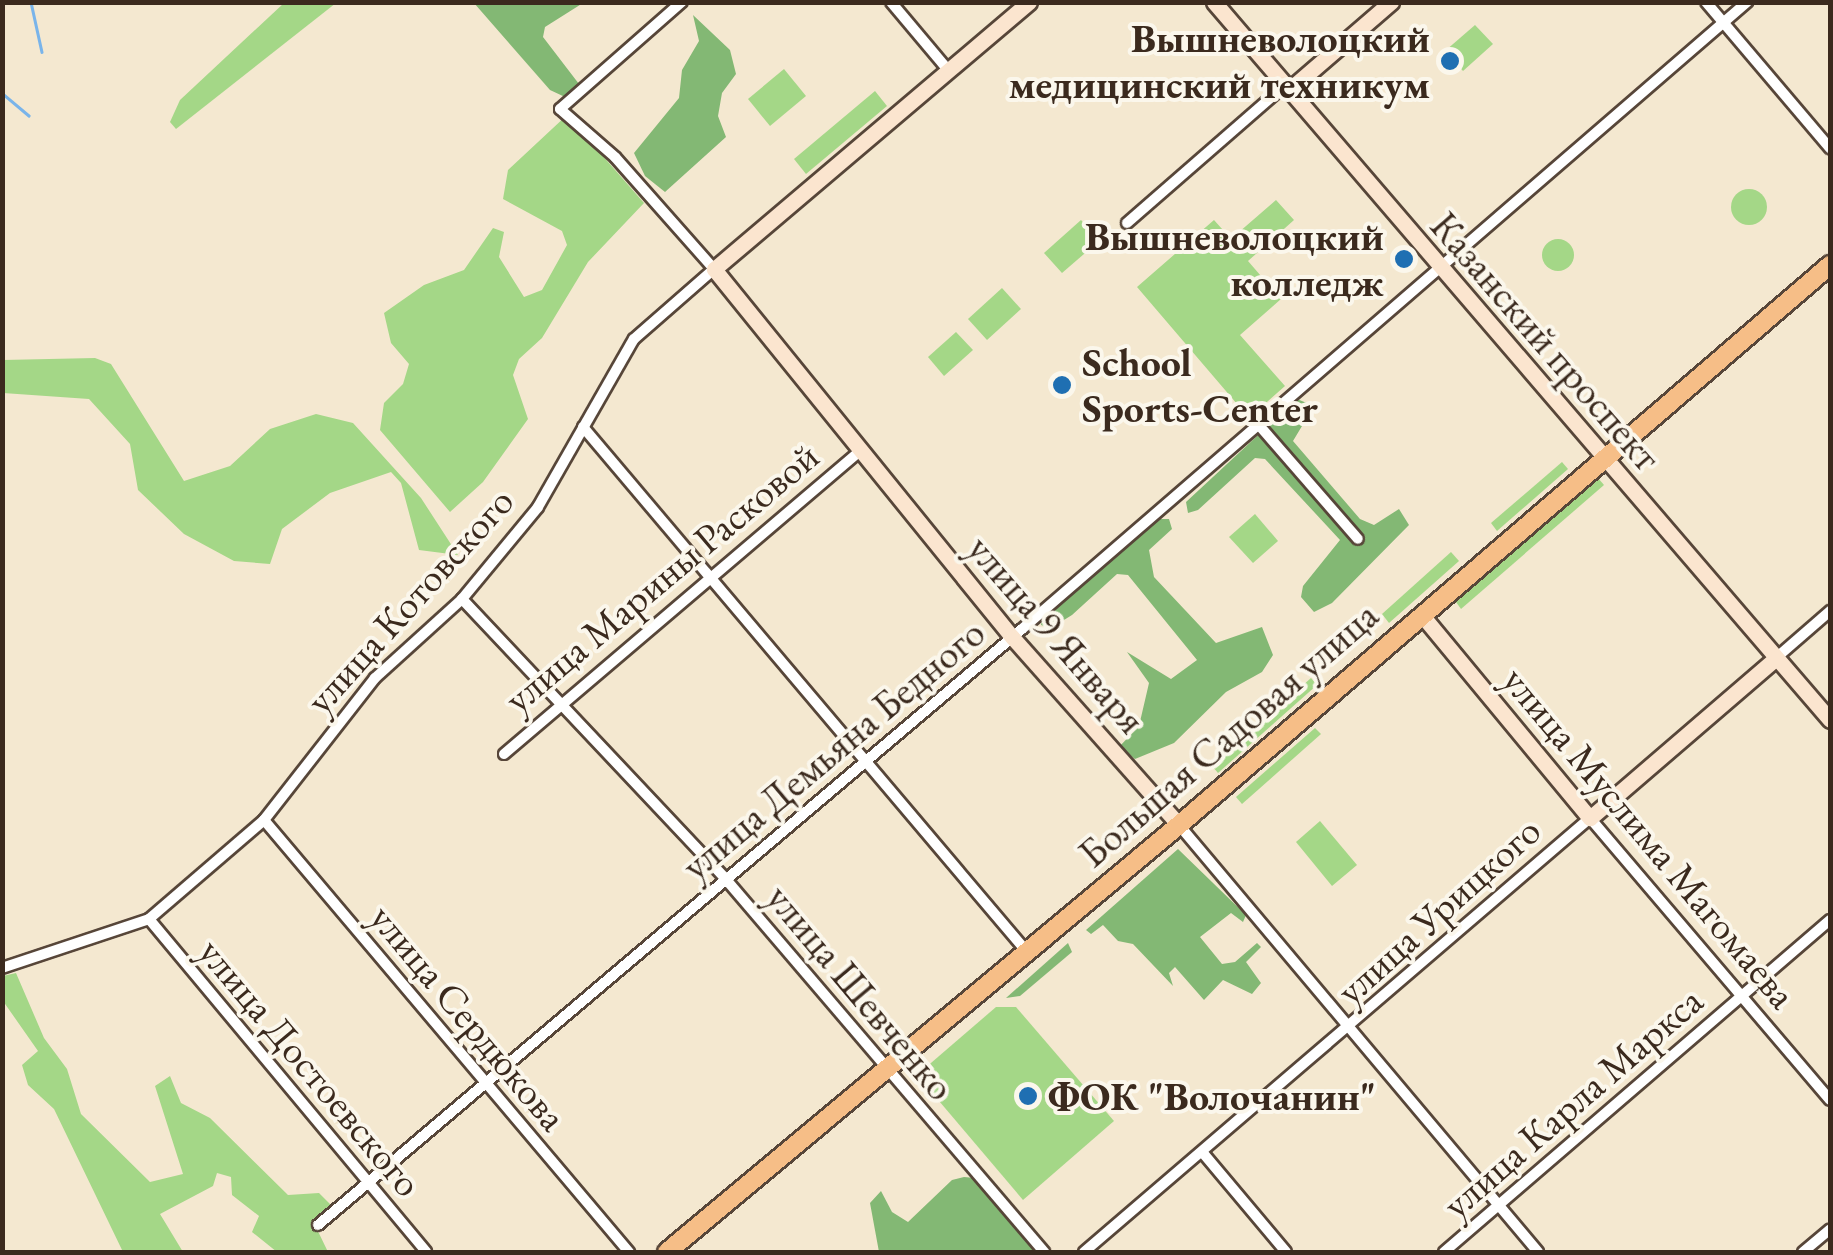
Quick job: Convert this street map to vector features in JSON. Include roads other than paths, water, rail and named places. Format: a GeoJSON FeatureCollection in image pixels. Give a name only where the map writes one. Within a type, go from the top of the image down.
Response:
{"type":"FeatureCollection","features":[{"type":"Feature","properties":{"kind":"highway","name":"Большая Садовая улица"},"geometry":{"type":"LineString","coordinates":[[667,1252],[1179,826],[1830,264]]}},
{"type":"Feature","properties":{"kind":"street","name":"улица 9 Января"},"geometry":{"type":"LineString","coordinates":[[682,2],[560,109],[615,157],[714,269],[1012,638],[1179,826],[1538,1252]]}},
{"type":"Feature","properties":{"kind":"street"},"geometry":{"type":"LineString","coordinates":[[891,2],[949,71]]}},
{"type":"Feature","properties":{"kind":"street","name":"улица Котовского"},"geometry":{"type":"LineString","coordinates":[[2,968],[149,919],[264,820],[374,678],[462,599],[538,507],[634,339],[1029,2]]}},
{"type":"Feature","properties":{"kind":"street","name":"Казанский проспект"},"geometry":{"type":"LineString","coordinates":[[1214,2],[1830,720]]}},
{"type":"Feature","properties":{"kind":"street"},"geometry":{"type":"LineString","coordinates":[[1127,223],[1391,2]]}},
{"type":"Feature","properties":{"kind":"street"},"geometry":{"type":"LineString","coordinates":[[1706,2],[1830,148]]}},
{"type":"Feature","properties":{"kind":"street","name":"улица Демьяна Бедного"},"geometry":{"type":"LineString","coordinates":[[318,1225],[486,1085],[724,877],[1012,638],[1747,2]]}},
{"type":"Feature","properties":{"kind":"street"},"geometry":{"type":"LineString","coordinates":[[1258,424],[1358,539]]}},
{"type":"Feature","properties":{"kind":"street"},"geometry":{"type":"LineString","coordinates":[[583,427],[1027,952]]}},
{"type":"Feature","properties":{"kind":"street","name":"улица Марины Расковой"},"geometry":{"type":"LineString","coordinates":[[504,754],[861,450]]}},
{"type":"Feature","properties":{"kind":"street","name":"улица Шевченко"},"geometry":{"type":"LineString","coordinates":[[462,599],[724,877],[1044,1252]]}},
{"type":"Feature","properties":{"kind":"street","name":"улица Урицкого"},"geometry":{"type":"LineString","coordinates":[[1084,1252],[1350,1030],[1830,611]]}},
{"type":"Feature","properties":{"kind":"street","name":"улица Муслима Магомаева"},"geometry":{"type":"LineString","coordinates":[[1421,614],[1830,1100]]}},
{"type":"Feature","properties":{"kind":"street","name":"улица Сердюкова"},"geometry":{"type":"LineString","coordinates":[[264,820],[629,1252]]}},
{"type":"Feature","properties":{"kind":"street","name":"улица Достоевского"},"geometry":{"type":"LineString","coordinates":[[149,919],[426,1252]]}},
{"type":"Feature","properties":{"kind":"street","name":"улица Карла Маркса"},"geometry":{"type":"LineString","coordinates":[[1444,1252],[1830,920]]}},
{"type":"Feature","properties":{"kind":"street"},"geometry":{"type":"LineString","coordinates":[[1203,1153],[1286,1252]]}},
{"type":"Feature","properties":{"kind":"street"},"geometry":{"type":"LineString","coordinates":[[1803,1252],[1830,1229]]}},
{"type":"Feature","properties":{"kind":"waterway"},"geometry":{"type":"LineString","coordinates":[[31,2],[42,52]]}},
{"type":"Feature","properties":{"kind":"waterway"},"geometry":{"type":"LineString","coordinates":[[2,93],[29,116]]}},
{"type":"Feature","properties":{"kind":"place","name":"Вышневолоцкий медицинский техникум"},"geometry":{"type":"Point","coordinates":[1450,61]}},
{"type":"Feature","properties":{"kind":"place","name":"Вышневолоцкий колледж"},"geometry":{"type":"Point","coordinates":[1404,259]}},
{"type":"Feature","properties":{"kind":"place","name":"School Sports-Center"},"geometry":{"type":"Point","coordinates":[1062,385]}},
{"type":"Feature","properties":{"kind":"place","name":"ФОК \"Волочанин\""},"geometry":{"type":"Point","coordinates":[1028,1096]}}]}
